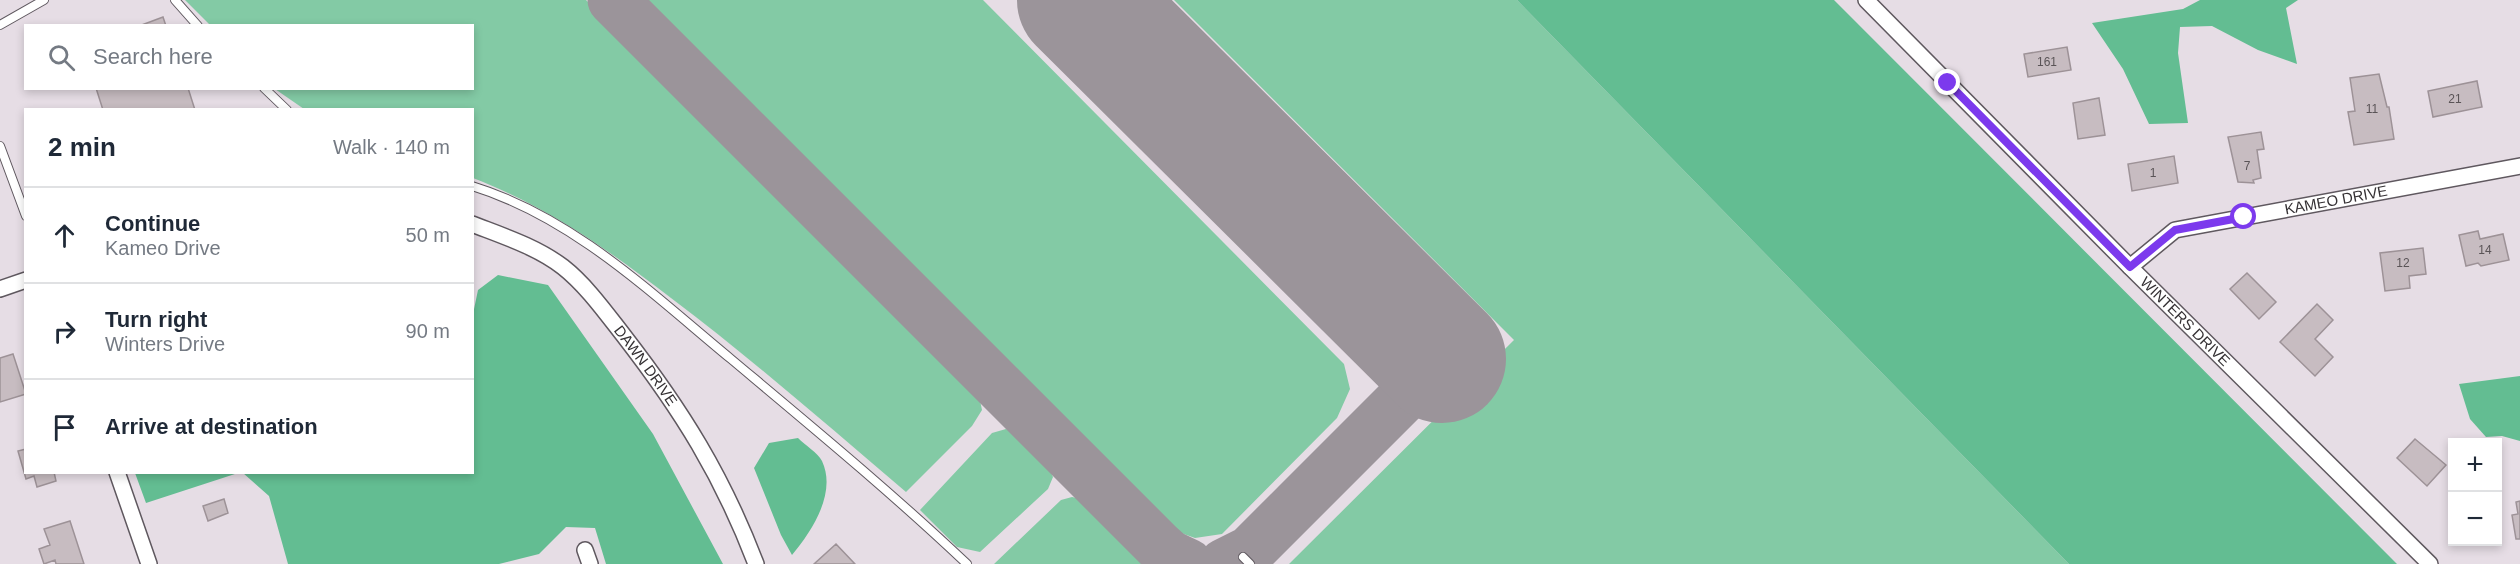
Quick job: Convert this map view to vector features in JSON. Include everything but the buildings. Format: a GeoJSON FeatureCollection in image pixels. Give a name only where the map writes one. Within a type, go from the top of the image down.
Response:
{"type":"FeatureCollection","features":[{"type":"Feature","properties":{"kind":"street","name":"WINTERS DRIVE"},"geometry":{"type":"LineString","coordinates":[[1866,0],[2130,267],[2430,564]]}},
{"type":"Feature","properties":{"kind":"street","name":"KAMEO DRIVE"},"geometry":{"type":"LineString","coordinates":[[2130,267],[2175,230],[2520,166]]}},
{"type":"Feature","properties":{"kind":"street","name":"DAWN DRIVE"},"geometry":{"type":"LineString","coordinates":[[474,225],[520,243],[563,267],[608,315],[657,379],[712,463],[756,564]]}},
{"type":"Feature","properties":{"kind":"street"},"geometry":{"type":"LineString","coordinates":[[0,289],[24,281]]}},
{"type":"Feature","properties":{"kind":"street"},"geometry":{"type":"LineString","coordinates":[[118,474],[149,564]]}},
{"type":"Feature","properties":{"kind":"lane"},"geometry":{"type":"LineString","coordinates":[[175,0],[196,24]]}},
{"type":"Feature","properties":{"kind":"lane"},"geometry":{"type":"LineString","coordinates":[[0,25],[44,1]]}},
{"type":"Feature","properties":{"kind":"lane"},"geometry":{"type":"LineString","coordinates":[[266,90],[285,108]]}},
{"type":"Feature","properties":{"kind":"lane"},"geometry":{"type":"LineString","coordinates":[[0,146],[24,211]]}},
{"type":"Feature","properties":{"kind":"lane"},"geometry":{"type":"LineString","coordinates":[[474,187],[570,230],[588,243],[905,505],[967,564]]}},
{"type":"Feature","properties":{"kind":"lane"},"geometry":{"type":"LineString","coordinates":[[1243,557],[1250,564]]}},
{"type":"Feature","properties":{"kind":"green space"},"geometry":{"type":"Polygon","coordinates":[[[185,0],[586,0],[978,391],[982,410],[972,426],[906,492],[731,345],[624,263],[552,216],[474,178],[474,108],[303,108],[276,90],[474,90],[474,24],[209,24],[185,0]]]}},
{"type":"Feature","properties":{"kind":"green space"},"geometry":{"type":"Polygon","coordinates":[[[640,0],[983,0],[1344,364],[1350,389],[1337,418],[1222,534],[1195,538],[1164,527],[640,0]]]}},
{"type":"Feature","properties":{"kind":"green space"},"geometry":{"type":"Polygon","coordinates":[[[1174,0],[1517,0],[2069,564],[1289,564],[1514,340],[1174,0]]]}},
{"type":"Feature","properties":{"kind":"green space"},"geometry":{"type":"Polygon","coordinates":[[[1517,0],[1834,0],[2397,564],[2069,564],[1517,0]]]}},
{"type":"Feature","properties":{"kind":"green space"},"geometry":{"type":"Polygon","coordinates":[[[2200,0],[2298,0],[2286,8],[2297,64],[2258,50],[2212,26],[2180,27],[2178,53],[2188,123],[2149,124],[2123,69],[2092,23],[2183,9],[2200,0]]]}},
{"type":"Feature","properties":{"kind":"green space"},"geometry":{"type":"Polygon","coordinates":[[[498,275],[548,285],[653,434],[723,564],[606,564],[595,528],[566,527],[539,554],[499,564],[288,564],[269,496],[244,474],[474,474],[474,309],[478,290],[498,275]]]}},
{"type":"Feature","properties":{"kind":"green space"},"geometry":{"type":"Polygon","coordinates":[[[2520,376],[2520,441],[2502,436],[2486,437],[2470,419],[2459,384],[2520,376]]]}},
{"type":"Feature","properties":{"kind":"green space"},"geometry":{"type":"Polygon","coordinates":[[[1006,429],[1022,436],[1035,447],[1053,477],[1048,489],[980,552],[957,547],[920,510],[992,433],[1006,429]]]}},
{"type":"Feature","properties":{"kind":"green space"},"geometry":{"type":"Polygon","coordinates":[[[798,438],[822,461],[826,473],[826,486],[820,511],[807,535],[792,555],[781,535],[754,468],[769,443],[798,438]]]}},
{"type":"Feature","properties":{"kind":"green space"},"geometry":{"type":"Polygon","coordinates":[[[136,474],[235,474],[146,503],[136,474]]]}},
{"type":"Feature","properties":{"kind":"green space"},"geometry":{"type":"Polygon","coordinates":[[[1072,497],[1090,501],[1144,556],[1145,564],[994,564],[1061,500],[1072,497]]]}},
{"type":"Feature","properties":{"kind":"taxiway"},"geometry":{"type":"LineString","coordinates":[[613,0],[1159,546],[1169,555],[1188,564]]}},
{"type":"Feature","properties":{"kind":"taxiway"},"geometry":{"type":"LineString","coordinates":[[1224,564],[1250,551],[1442,359]]}},
{"type":"Feature","properties":{"kind":"runway"},"geometry":{"type":"LineString","coordinates":[[1081,0],[1442,359]]}},
{"type":"Feature","properties":{"kind":"route"},"geometry":{"type":"LineString","coordinates":[[1948,83],[2130,267],[2175,230],[2244,217]]}}]}
